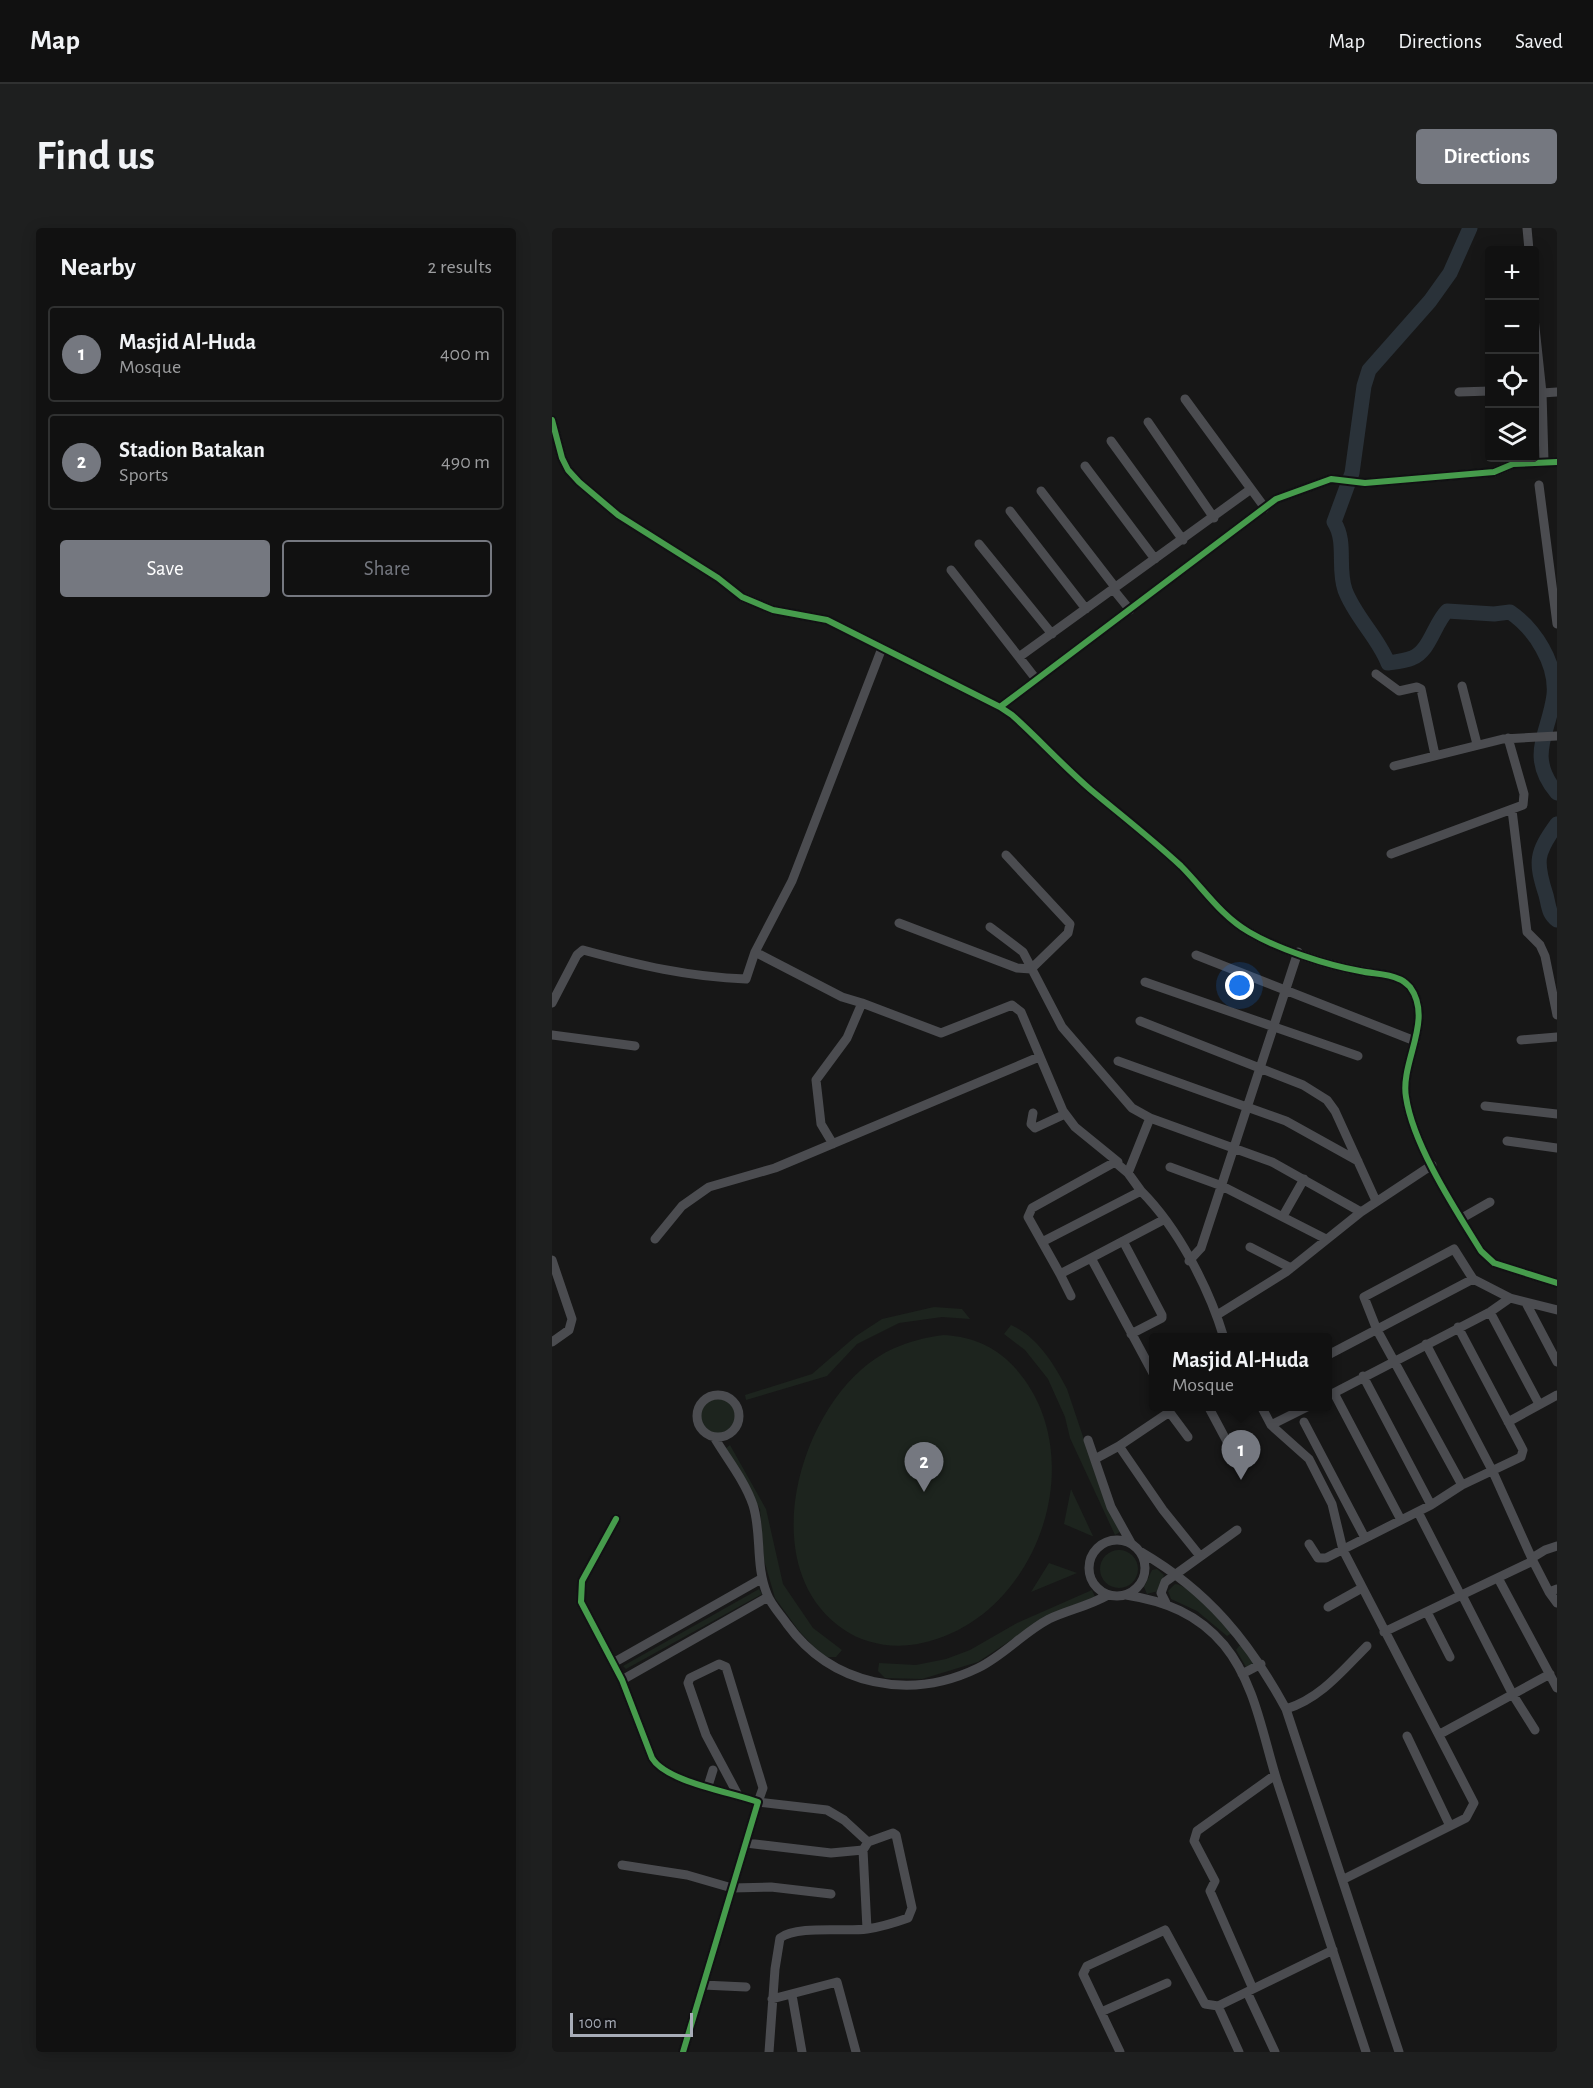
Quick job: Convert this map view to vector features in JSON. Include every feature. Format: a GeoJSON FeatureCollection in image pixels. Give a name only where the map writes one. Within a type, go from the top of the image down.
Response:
{"type":"FeatureCollection","features":[{"type":"Feature","properties":{"kind":"street"},"geometry":{"type":"LineString","coordinates":[[1527,228],[1529,246]]}},
{"type":"Feature","properties":{"kind":"street"},"geometry":{"type":"LineString","coordinates":[[1544,462],[1539,390],[1557,392]]}},
{"type":"Feature","properties":{"kind":"street"},"geometry":{"type":"LineString","coordinates":[[1459,392],[1485,391]]}},
{"type":"Feature","properties":{"kind":"street"},"geometry":{"type":"LineString","coordinates":[[1185,399],[1265,508]]}},
{"type":"Feature","properties":{"kind":"street"},"geometry":{"type":"LineString","coordinates":[[552,420],[568,470],[618,515],[758,605],[826,620],[1000,707],[1182,867],[1224,913],[1249,932],[1298,952],[1359,971],[1401,979],[1415,996],[1418,1010],[1405,1095],[1411,1120],[1432,1165],[1481,1251],[1494,1263],[1557,1283]]}},
{"type":"Feature","properties":{"kind":"street"},"geometry":{"type":"LineString","coordinates":[[1148,422],[1214,518]]}},
{"type":"Feature","properties":{"kind":"street"},"geometry":{"type":"LineString","coordinates":[[1111,441],[1183,540]]}},
{"type":"Feature","properties":{"kind":"street"},"geometry":{"type":"LineString","coordinates":[[1501,462],[1502,468]]}},
{"type":"Feature","properties":{"kind":"street"},"geometry":{"type":"LineString","coordinates":[[1000,707],[1276,499],[1331,479],[1365,483],[1494,472],[1513,464],[1557,462]]}},
{"type":"Feature","properties":{"kind":"street"},"geometry":{"type":"LineString","coordinates":[[1085,466],[1155,559]]}},
{"type":"Feature","properties":{"kind":"street"},"geometry":{"type":"LineString","coordinates":[[1539,485],[1557,624]]}},
{"type":"Feature","properties":{"kind":"street"},"geometry":{"type":"LineString","coordinates":[[1019,657],[1251,489]]}},
{"type":"Feature","properties":{"kind":"street"},"geometry":{"type":"LineString","coordinates":[[1041,491],[1130,610]]}},
{"type":"Feature","properties":{"kind":"street"},"geometry":{"type":"LineString","coordinates":[[1010,511],[1086,609]]}},
{"type":"Feature","properties":{"kind":"street"},"geometry":{"type":"LineString","coordinates":[[979,544],[1052,634]]}},
{"type":"Feature","properties":{"kind":"street"},"geometry":{"type":"LineString","coordinates":[[951,570],[1036,679]]}},
{"type":"Feature","properties":{"kind":"street"},"geometry":{"type":"LineString","coordinates":[[552,1003],[577,955],[583,950],[647,968],[704,977],[746,979],[755,952],[792,881],[882,648]]}},
{"type":"Feature","properties":{"kind":"street"},"geometry":{"type":"LineString","coordinates":[[1376,674],[1398,691],[1417,687],[1421,689],[1435,755]]}},
{"type":"Feature","properties":{"kind":"street"},"geometry":{"type":"LineString","coordinates":[[1462,686],[1477,744]]}},
{"type":"Feature","properties":{"kind":"street"},"geometry":{"type":"LineString","coordinates":[[1394,766],[1508,738],[1557,736]]}},
{"type":"Feature","properties":{"kind":"street"},"geometry":{"type":"LineString","coordinates":[[1391,854],[1523,805],[1525,797],[1508,738]]}},
{"type":"Feature","properties":{"kind":"street"},"geometry":{"type":"LineString","coordinates":[[1512,810],[1527,932],[1540,945],[1545,956],[1557,1015]]}},
{"type":"Feature","properties":{"kind":"street"},"geometry":{"type":"LineString","coordinates":[[899,923],[1017,968],[1031,969],[1068,933],[1070,924],[1006,855]]}},
{"type":"Feature","properties":{"kind":"street"},"geometry":{"type":"LineString","coordinates":[[990,927],[1023,952],[1062,1027],[1132,1108],[1150,1118],[1272,1162],[1361,1212]]}},
{"type":"Feature","properties":{"kind":"street"},"geometry":{"type":"LineString","coordinates":[[755,952],[842,997],[941,1033],[1012,1005],[1021,1012],[1065,1114],[1083,1134],[1118,1162],[1196,1255],[1222,1333]]}},
{"type":"Feature","properties":{"kind":"street"},"geometry":{"type":"LineString","coordinates":[[1196,1255],[1262,1068],[1298,952]]}},
{"type":"Feature","properties":{"kind":"street"},"geometry":{"type":"LineString","coordinates":[[1196,955],[1415,1041]]}},
{"type":"Feature","properties":{"kind":"street"},"geometry":{"type":"LineString","coordinates":[[1145,982],[1358,1056]]}},
{"type":"Feature","properties":{"kind":"street"},"geometry":{"type":"LineString","coordinates":[[833,1144],[821,1124],[816,1080],[847,1038],[862,1003]]}},
{"type":"Feature","properties":{"kind":"street"},"geometry":{"type":"LineString","coordinates":[[1140,1021],[1303,1085],[1327,1100],[1335,1111],[1376,1201]]}},
{"type":"Feature","properties":{"kind":"street"},"geometry":{"type":"LineString","coordinates":[[552,1035],[635,1046]]}},
{"type":"Feature","properties":{"kind":"street"},"geometry":{"type":"LineString","coordinates":[[1521,1040],[1557,1037]]}},
{"type":"Feature","properties":{"kind":"street"},"geometry":{"type":"LineString","coordinates":[[655,1239],[682,1206],[710,1186],[775,1168],[1039,1057]]}},
{"type":"Feature","properties":{"kind":"street"},"geometry":{"type":"LineString","coordinates":[[1118,1060],[1286,1121],[1358,1161]]}},
{"type":"Feature","properties":{"kind":"street"},"geometry":{"type":"LineString","coordinates":[[1485,1106],[1557,1114]]}},
{"type":"Feature","properties":{"kind":"street"},"geometry":{"type":"LineString","coordinates":[[1033,1113],[1031,1124],[1035,1128],[1065,1114]]}},
{"type":"Feature","properties":{"kind":"street"},"geometry":{"type":"LineString","coordinates":[[1128,1173],[1150,1118]]}},
{"type":"Feature","properties":{"kind":"street"},"geometry":{"type":"LineString","coordinates":[[1507,1141],[1557,1148]]}},
{"type":"Feature","properties":{"kind":"street"},"geometry":{"type":"LineString","coordinates":[[1071,1296],[1028,1217],[1032,1208],[1118,1162]]}},
{"type":"Feature","properties":{"kind":"street"},"geometry":{"type":"LineString","coordinates":[[1217,1315],[1291,1268],[1376,1201],[1432,1165]]}},
{"type":"Feature","properties":{"kind":"street"},"geometry":{"type":"LineString","coordinates":[[1170,1167],[1222,1186],[1326,1239]]}},
{"type":"Feature","properties":{"kind":"street"},"geometry":{"type":"LineString","coordinates":[[1283,1216],[1304,1179]]}},
{"type":"Feature","properties":{"kind":"street"},"geometry":{"type":"LineString","coordinates":[[1042,1242],[1141,1191]]}},
{"type":"Feature","properties":{"kind":"street"},"geometry":{"type":"LineString","coordinates":[[1462,1218],[1490,1202]]}},
{"type":"Feature","properties":{"kind":"street"},"geometry":{"type":"LineString","coordinates":[[1060,1274],[1166,1219]]}},
{"type":"Feature","properties":{"kind":"street"},"geometry":{"type":"LineString","coordinates":[[1123,1241],[1162,1315],[1162,1318],[1131,1334]]}},
{"type":"Feature","properties":{"kind":"street"},"geometry":{"type":"LineString","coordinates":[[1250,1247],[1291,1268]]}},
{"type":"Feature","properties":{"kind":"street"},"geometry":{"type":"LineString","coordinates":[[1462,1485],[1377,1330],[1363,1301],[1365,1294],[1454,1249],[1473,1279],[1510,1298],[1557,1310]]}},
{"type":"Feature","properties":{"kind":"street"},"geometry":{"type":"LineString","coordinates":[[1090,1258],[1149,1366]]}},
{"type":"Feature","properties":{"kind":"street"},"geometry":{"type":"LineString","coordinates":[[552,1260],[572,1319],[569,1330],[552,1342]]}},
{"type":"Feature","properties":{"kind":"street"},"geometry":{"type":"LineString","coordinates":[[1332,1352],[1473,1279]]}},
{"type":"Feature","properties":{"kind":"street"},"geometry":{"type":"LineString","coordinates":[[1332,1394],[1363,1376],[1490,1312],[1510,1298]]}},
{"type":"Feature","properties":{"kind":"street"},"geometry":{"type":"LineString","coordinates":[[1526,1303],[1557,1362]]}},
{"type":"Feature","properties":{"kind":"street"},"geometry":{"type":"LineString","coordinates":[[1490,1312],[1539,1404]]}},
{"type":"Feature","properties":{"kind":"street"},"geometry":{"type":"LineString","coordinates":[[1309,1544],[1319,1559],[1343,1550],[1431,1505],[1462,1485],[1521,1457],[1523,1453],[1508,1422],[1458,1327]]}},
{"type":"Feature","properties":{"kind":"street"},"geometry":{"type":"LineString","coordinates":[[1426,1344],[1493,1472],[1531,1556],[1553,1590],[1557,1603]]}},
{"type":"Feature","properties":{"kind":"street"},"geometry":{"type":"LineString","coordinates":[[1363,1376],[1431,1505]]}},
{"type":"Feature","properties":{"kind":"street"},"geometry":{"type":"LineString","coordinates":[[1508,1422],[1557,1395]]}},
{"type":"Feature","properties":{"kind":"street"},"geometry":{"type":"LineString","coordinates":[[714,1437],[729,1435],[739,1419],[737,1406],[723,1396],[705,1399],[698,1410],[699,1426],[714,1437],[753,1504],[761,1579],[768,1597],[795,1634],[826,1664],[847,1675],[876,1684],[901,1685],[942,1681],[971,1671],[1048,1620],[1090,1605],[1108,1595]]}},
{"type":"Feature","properties":{"kind":"street"},"geometry":{"type":"LineString","coordinates":[[1332,1397],[1401,1520]]}},
{"type":"Feature","properties":{"kind":"street"},"geometry":{"type":"LineString","coordinates":[[1095,1459],[1119,1446],[1166,1411]]}},
{"type":"Feature","properties":{"kind":"street"},"geometry":{"type":"LineString","coordinates":[[1168,1411],[1188,1437]]}},
{"type":"Feature","properties":{"kind":"street"},"geometry":{"type":"LineString","coordinates":[[1210,1411],[1240,1466]]}},
{"type":"Feature","properties":{"kind":"street"},"geometry":{"type":"LineString","coordinates":[[1263,1411],[1271,1425],[1309,1459],[1332,1504],[1343,1550],[1474,1803],[1466,1818],[1344,1879]]}},
{"type":"Feature","properties":{"kind":"street"},"geometry":{"type":"LineString","coordinates":[[1271,1425],[1297,1411]]}},
{"type":"Feature","properties":{"kind":"street"},"geometry":{"type":"LineString","coordinates":[[1304,1422],[1365,1538]]}},
{"type":"Feature","properties":{"kind":"street"},"geometry":{"type":"LineString","coordinates":[[1088,1440],[1111,1507],[1131,1543],[1200,1595],[1242,1636],[1286,1708],[1399,2052]]}},
{"type":"Feature","properties":{"kind":"street"},"geometry":{"type":"LineString","coordinates":[[1119,1446],[1150,1493],[1200,1556]]}},
{"type":"Feature","properties":{"kind":"street"},"geometry":{"type":"LineString","coordinates":[[1418,1512],[1513,1695],[1535,1730]]}},
{"type":"Feature","properties":{"kind":"street"},"geometry":{"type":"LineString","coordinates":[[616,1519],[582,1581],[581,1602],[622,1680],[657,1766],[673,1775],[758,1802],[827,1810],[844,1820],[866,1846],[867,1929]]}},
{"type":"Feature","properties":{"kind":"street"},"geometry":{"type":"LineString","coordinates":[[1166,1603],[1161,1593],[1165,1582],[1237,1530]]}},
{"type":"Feature","properties":{"kind":"street"},"geometry":{"type":"LineString","coordinates":[[1131,1543],[1114,1540],[1098,1547],[1092,1553],[1088,1569],[1090,1577],[1100,1591],[1108,1595],[1126,1595],[1166,1603],[1189,1614],[1226,1647],[1242,1674],[1259,1717],[1275,1775],[1366,2052]]}},
{"type":"Feature","properties":{"kind":"street"},"geometry":{"type":"LineString","coordinates":[[1384,1632],[1426,1612],[1460,1592],[1498,1578],[1531,1556],[1557,1546]]}},
{"type":"Feature","properties":{"kind":"street"},"geometry":{"type":"LineString","coordinates":[[1126,1595],[1142,1583],[1145,1573],[1141,1552]]}},
{"type":"Feature","properties":{"kind":"street"},"geometry":{"type":"LineString","coordinates":[[1498,1578],[1557,1688]]}},
{"type":"Feature","properties":{"kind":"street"},"geometry":{"type":"LineString","coordinates":[[613,1663],[761,1579]]}},
{"type":"Feature","properties":{"kind":"street"},"geometry":{"type":"LineString","coordinates":[[1328,1607],[1362,1588]]}},
{"type":"Feature","properties":{"kind":"street"},"geometry":{"type":"LineString","coordinates":[[622,1680],[768,1597]]}},
{"type":"Feature","properties":{"kind":"street"},"geometry":{"type":"LineString","coordinates":[[1426,1612],[1450,1657]]}},
{"type":"Feature","properties":{"kind":"street"},"geometry":{"type":"LineString","coordinates":[[1226,1647],[1242,1636]]}},
{"type":"Feature","properties":{"kind":"street"},"geometry":{"type":"LineString","coordinates":[[1286,1708],[1301,1704],[1320,1693],[1367,1646]]}},
{"type":"Feature","properties":{"kind":"street"},"geometry":{"type":"LineString","coordinates":[[683,2052],[763,1788],[726,1667],[719,1664],[690,1678],[688,1683],[706,1735],[738,1795]]}},
{"type":"Feature","properties":{"kind":"street"},"geometry":{"type":"LineString","coordinates":[[1242,1674],[1261,1664]]}},
{"type":"Feature","properties":{"kind":"street"},"geometry":{"type":"LineString","coordinates":[[1440,1734],[1550,1674]]}},
{"type":"Feature","properties":{"kind":"street"},"geometry":{"type":"LineString","coordinates":[[1407,1736],[1450,1826]]}},
{"type":"Feature","properties":{"kind":"street"},"geometry":{"type":"LineString","coordinates":[[708,1786],[713,1770]]}},
{"type":"Feature","properties":{"kind":"street"},"geometry":{"type":"LineString","coordinates":[[1275,1775],[1197,1831],[1194,1841],[1215,1881],[1210,1891],[1275,2052]]}},
{"type":"Feature","properties":{"kind":"street"},"geometry":{"type":"LineString","coordinates":[[746,1843],[831,1852],[866,1846],[890,1833],[896,1835],[912,1908],[908,1918],[867,1929],[785,1934],[780,1938],[772,1999],[769,2052]]}},
{"type":"Feature","properties":{"kind":"street"},"geometry":{"type":"LineString","coordinates":[[622,1865],[687,1875],[732,1888],[771,1887],[831,1894]]}},
{"type":"Feature","properties":{"kind":"street"},"geometry":{"type":"LineString","coordinates":[[1120,2052],[1083,1969],[1162,1930],[1168,1932],[1205,2004],[1218,2006],[1332,1950]]}},
{"type":"Feature","properties":{"kind":"street"},"geometry":{"type":"LineString","coordinates":[[772,1999],[837,1982],[856,2052]]}},
{"type":"Feature","properties":{"kind":"street"},"geometry":{"type":"LineString","coordinates":[[1101,2012],[1167,1983]]}},
{"type":"Feature","properties":{"kind":"street"},"geometry":{"type":"LineString","coordinates":[[703,1985],[746,1987]]}},
{"type":"Feature","properties":{"kind":"street"},"geometry":{"type":"LineString","coordinates":[[792,1995],[802,2052]]}},
{"type":"Feature","properties":{"kind":"street"},"geometry":{"type":"LineString","coordinates":[[1218,2006],[1239,2052]]}},
{"type":"Feature","properties":{"kind":"shaded area"},"geometry":{"type":"Polygon","coordinates":[[[934,1307],[962,1309],[970,1319],[942,1317],[899,1323],[857,1344],[827,1376],[746,1400],[745,1395],[812,1374],[856,1336],[882,1319],[934,1307]]]}},
{"type":"Feature","properties":{"kind":"shaded area"},"geometry":{"type":"Polygon","coordinates":[[[1011,1325],[1037,1344],[1057,1370],[1067,1389],[1103,1496],[1120,1532],[1115,1535],[1070,1438],[1065,1417],[1048,1379],[1025,1350],[1004,1334],[1011,1325]]]}},
{"type":"Feature","properties":{"kind":"shaded area"},"geometry":{"type":"Polygon","coordinates":[[[944,1335],[968,1339],[989,1347],[1008,1361],[1024,1379],[1043,1416],[1051,1455],[1050,1496],[1039,1536],[1020,1573],[994,1605],[961,1629],[922,1643],[902,1646],[871,1642],[843,1629],[817,1603],[801,1572],[794,1536],[796,1499],[804,1461],[819,1426],[838,1394],[862,1369],[890,1350],[921,1339],[944,1335]]]}},
{"type":"Feature","properties":{"kind":"shaded area"},"geometry":{"type":"Polygon","coordinates":[[[717,1398],[730,1404],[736,1417],[730,1430],[717,1436],[704,1430],[698,1417],[704,1404],[717,1398]]]}},
{"type":"Feature","properties":{"kind":"shaded area"},"geometry":{"type":"Polygon","coordinates":[[[730,1445],[766,1509],[783,1584],[813,1628],[842,1650],[836,1657],[827,1657],[817,1650],[799,1631],[775,1598],[764,1560],[760,1509],[725,1449],[730,1445]]]}},
{"type":"Feature","properties":{"kind":"shaded area"},"geometry":{"type":"Polygon","coordinates":[[[1071,1489],[1093,1536],[1064,1524],[1071,1489]]]}},
{"type":"Feature","properties":{"kind":"shaded area"},"geometry":{"type":"Polygon","coordinates":[[[1119,1550],[1132,1556],[1138,1569],[1132,1582],[1119,1588],[1106,1582],[1100,1569],[1106,1556],[1119,1550]]]}},
{"type":"Feature","properties":{"kind":"shaded area"},"geometry":{"type":"Polygon","coordinates":[[[1049,1563],[1077,1573],[1031,1592],[1049,1563]]]}},
{"type":"Feature","properties":{"kind":"shaded area"},"geometry":{"type":"Polygon","coordinates":[[[1157,1569],[1164,1575],[1158,1591],[1147,1594],[1144,1587],[1152,1570],[1157,1569]]]}},
{"type":"Feature","properties":{"kind":"shaded area"},"geometry":{"type":"Polygon","coordinates":[[[1175,1584],[1189,1590],[1232,1633],[1227,1636],[1197,1611],[1171,1599],[1168,1591],[1175,1584]]]}},
{"type":"Feature","properties":{"kind":"shaded area"},"geometry":{"type":"Polygon","coordinates":[[[759,1589],[762,1594],[626,1669],[623,1666],[759,1589]]]}},
{"type":"Feature","properties":{"kind":"shaded area"},"geometry":{"type":"Polygon","coordinates":[[[1092,1590],[1095,1597],[1049,1615],[978,1662],[922,1679],[885,1678],[878,1671],[879,1663],[916,1665],[946,1659],[970,1650],[1017,1623],[1092,1590]]]}},
{"type":"Feature","properties":{"kind":"shaded area"},"geometry":{"type":"Polygon","coordinates":[[[1242,1646],[1256,1662],[1246,1667],[1236,1650],[1242,1646]]]}},
{"type":"Feature","properties":{"kind":"waterway"},"geometry":{"type":"LineString","coordinates":[[1470,228],[1450,273],[1430,301],[1369,370],[1364,386],[1352,473],[1334,522],[1340,538],[1343,581],[1349,600],[1388,663],[1418,655],[1447,611],[1494,614],[1510,612],[1519,619],[1536,638],[1552,671],[1554,695],[1541,756],[1548,780],[1557,793]]}},
{"type":"Feature","properties":{"kind":"waterway"},"geometry":{"type":"LineString","coordinates":[[1557,824],[1541,850],[1539,865],[1549,909],[1557,920]]}},
{"type":"Feature","properties":{"kind":"cycle path"},"geometry":{"type":"LineString","coordinates":[[552,420],[562,458],[568,470],[618,515],[718,578],[742,597],[773,610],[827,620],[1000,707],[1012,715],[1091,790],[1181,866],[1221,910],[1249,932],[1318,961],[1390,976],[1406,983],[1416,1000],[1419,1013],[1418,1027],[1407,1070],[1406,1097],[1417,1135],[1436,1176],[1481,1251],[1494,1263],[1557,1283]]}},
{"type":"Feature","properties":{"kind":"cycle path"},"geometry":{"type":"LineString","coordinates":[[1000,707],[1276,499],[1331,479],[1365,483],[1494,472],[1513,464],[1557,462]]}},
{"type":"Feature","properties":{"kind":"cycle path"},"geometry":{"type":"LineString","coordinates":[[616,1519],[582,1581],[581,1602],[622,1680],[652,1758],[659,1766],[685,1780],[758,1802],[683,2052]]}},
{"type":"Feature","properties":{"kind":"place","name":"Masjid Al-Huda"},"geometry":{"type":"Point","coordinates":[1241,1480]}},
{"type":"Feature","properties":{"kind":"place","name":"Stadion Batakan"},"geometry":{"type":"Point","coordinates":[924,1492]}}]}
